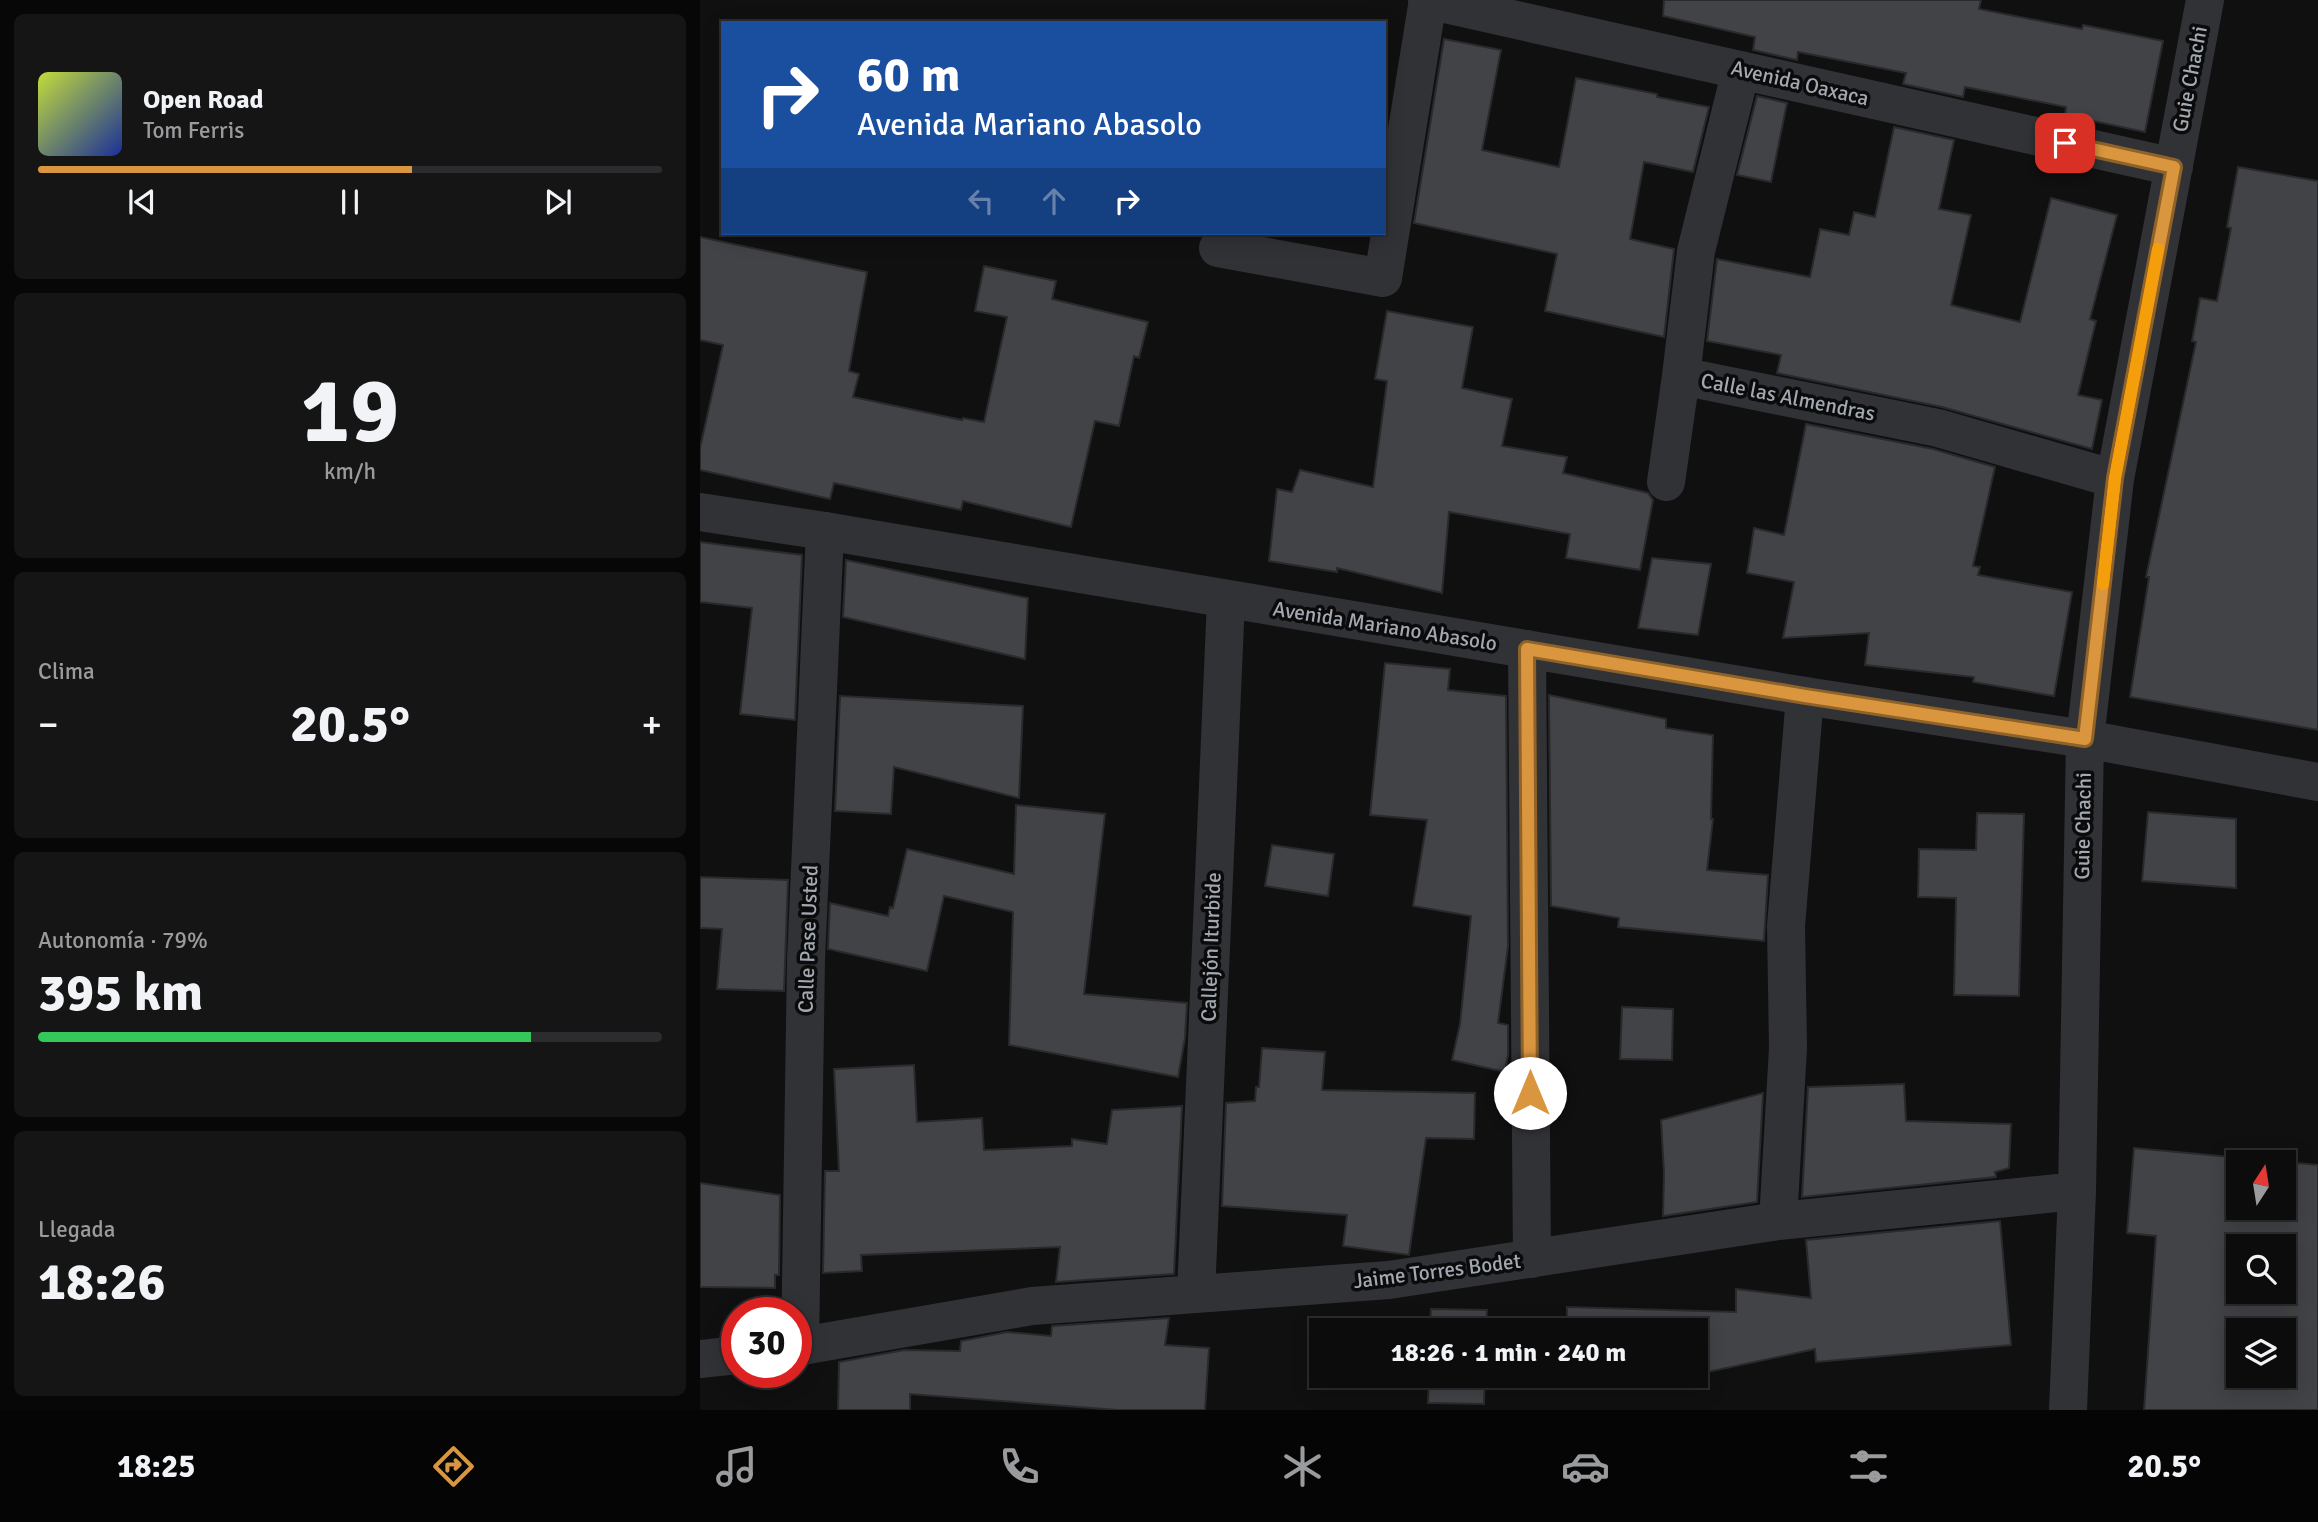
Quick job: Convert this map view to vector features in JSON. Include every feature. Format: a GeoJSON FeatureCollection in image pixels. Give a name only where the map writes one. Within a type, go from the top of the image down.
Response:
{"type":"FeatureCollection","features":[{"type":"Feature","properties":{"kind":"street","name":"Avenida Oaxaca"},"geometry":{"type":"LineString","coordinates":[[1427,0],[2174,167]]}},
{"type":"Feature","properties":{"kind":"street"},"geometry":{"type":"LineString","coordinates":[[1218,248],[1383,278],[1427,0]]}},
{"type":"Feature","properties":{"kind":"street","name":"Guie Chachi"},"geometry":{"type":"LineString","coordinates":[[2068,1410],[2077,1191],[2085,739],[2115,478],[2205,0]]}},
{"type":"Feature","properties":{"kind":"street","name":"Calle las Almendras"},"geometry":{"type":"LineString","coordinates":[[1741,70],[1696,251],[1681,376],[1938,428],[2115,478]]}},
{"type":"Feature","properties":{"kind":"street"},"geometry":{"type":"LineString","coordinates":[[1666,482],[1681,376]]}},
{"type":"Feature","properties":{"kind":"street","name":"Avenida Mariano Abasolo"},"geometry":{"type":"LineString","coordinates":[[700,512],[1805,696],[2085,739],[2318,782]]}},
{"type":"Feature","properties":{"kind":"street","name":"Calle Pase Usted"},"geometry":{"type":"LineString","coordinates":[[799,1297],[806,960],[825,531]]}},
{"type":"Feature","properties":{"kind":"street","name":"Callejón Iturbide"},"geometry":{"type":"LineString","coordinates":[[1196,1294],[1226,600]]}},
{"type":"Feature","properties":{"kind":"street"},"geometry":{"type":"LineString","coordinates":[[1527,649],[1532,1259]]}},
{"type":"Feature","properties":{"kind":"street"},"geometry":{"type":"LineString","coordinates":[[1778,1221],[1788,1048],[1786,926],[1805,696]]}},
{"type":"Feature","properties":{"kind":"street","name":"Jaime Torres Bodet"},"geometry":{"type":"LineString","coordinates":[[812,1345],[1032,1306],[1389,1280],[1778,1221],[2077,1191]]}},
{"type":"Feature","properties":{"kind":"street"},"geometry":{"type":"LineString","coordinates":[[700,1359],[721,1357]]}},
{"type":"Feature","properties":{"kind":"building"},"geometry":{"type":"Polygon","coordinates":[[[1664,0],[1981,0],[1979,9],[2163,41],[2145,132],[2065,115],[2066,107],[1965,87],[1963,97],[1903,84],[1906,73],[1798,52],[1797,60],[1753,50],[1755,37],[1663,16],[1664,0]]]}},
{"type":"Feature","properties":{"kind":"building"},"geometry":{"type":"Polygon","coordinates":[[[1444,39],[1501,50],[1482,150],[1559,167],[1576,78],[1709,107],[1693,172],[1644,162],[1630,239],[1674,249],[1664,337],[1545,311],[1557,254],[1414,223],[1444,39]]]}},
{"type":"Feature","properties":{"kind":"building"},"geometry":{"type":"Polygon","coordinates":[[[1757,96],[1787,103],[1771,182],[1737,175],[1757,96]]]}},
{"type":"Feature","properties":{"kind":"building"},"geometry":{"type":"Polygon","coordinates":[[[1894,127],[1954,140],[1939,209],[1971,215],[1951,305],[2020,322],[2051,198],[2117,215],[2090,319],[2096,321],[2078,395],[2102,400],[2092,449],[1942,407],[1777,373],[1781,355],[1707,341],[1717,259],[1810,277],[1820,229],[1849,235],[1854,212],[1875,217],[1894,127]]]}},
{"type":"Feature","properties":{"kind":"building"},"geometry":{"type":"Polygon","coordinates":[[[2238,167],[2318,181],[2318,730],[2130,697],[2149,577],[2146,577],[2196,342],[2192,341],[2200,298],[2217,301],[2231,228],[2227,227],[2238,167]]]}},
{"type":"Feature","properties":{"kind":"building"},"geometry":{"type":"Polygon","coordinates":[[[700,237],[867,272],[849,371],[859,374],[853,397],[962,420],[984,422],[1007,317],[975,311],[984,266],[1056,281],[1052,299],[1148,322],[1139,358],[1134,356],[1119,426],[1095,421],[1071,527],[963,501],[961,510],[834,483],[830,499],[700,470],[700,448],[723,345],[700,340],[700,237]]]}},
{"type":"Feature","properties":{"kind":"building"},"geometry":{"type":"Polygon","coordinates":[[[1387,311],[1473,327],[1462,388],[1512,399],[1502,446],[1567,457],[1563,473],[1648,493],[1653,500],[1640,570],[1566,558],[1570,534],[1449,512],[1442,593],[1337,568],[1337,572],[1269,561],[1277,489],[1292,492],[1300,470],[1373,487],[1387,381],[1375,379],[1387,311]]]}},
{"type":"Feature","properties":{"kind":"building"},"geometry":{"type":"Polygon","coordinates":[[[1806,424],[1933,449],[1995,467],[1973,566],[1980,567],[1978,575],[2072,592],[2054,696],[1973,682],[1974,677],[1865,665],[1869,633],[1783,638],[1794,582],[1747,573],[1754,528],[1784,535],[1806,424]]]}},
{"type":"Feature","properties":{"kind":"building"},"geometry":{"type":"Polygon","coordinates":[[[700,542],[802,555],[795,720],[740,714],[752,608],[700,602],[700,542]]]}},
{"type":"Feature","properties":{"kind":"building"},"geometry":{"type":"Polygon","coordinates":[[[1652,558],[1711,564],[1698,635],[1638,628],[1652,558]]]}},
{"type":"Feature","properties":{"kind":"building"},"geometry":{"type":"Polygon","coordinates":[[[846,560],[1028,598],[1025,659],[843,617],[846,560]]]}},
{"type":"Feature","properties":{"kind":"building"},"geometry":{"type":"Polygon","coordinates":[[[1385,663],[1450,669],[1448,690],[1506,696],[1508,946],[1498,1023],[1508,1025],[1505,1072],[1452,1060],[1460,1024],[1471,916],[1413,906],[1427,820],[1370,815],[1385,663]]]}},
{"type":"Feature","properties":{"kind":"building"},"geometry":{"type":"Polygon","coordinates":[[[1549,695],[1666,719],[1666,728],[1713,735],[1713,819],[1707,870],[1768,875],[1764,941],[1618,927],[1619,918],[1551,906],[1549,695]]]}},
{"type":"Feature","properties":{"kind":"building"},"geometry":{"type":"Polygon","coordinates":[[[840,696],[1023,706],[1019,798],[894,767],[891,814],[835,811],[840,696]]]}},
{"type":"Feature","properties":{"kind":"building"},"geometry":{"type":"Polygon","coordinates":[[[1016,805],[1105,814],[1084,994],[1187,1003],[1185,1038],[1178,1077],[1009,1045],[1013,912],[944,896],[927,971],[828,949],[830,903],[888,916],[890,907],[893,908],[907,849],[1014,874],[1016,805]]]}},
{"type":"Feature","properties":{"kind":"building"},"geometry":{"type":"Polygon","coordinates":[[[2148,812],[2236,819],[2236,888],[2142,881],[2148,812]]]}},
{"type":"Feature","properties":{"kind":"building"},"geometry":{"type":"Polygon","coordinates":[[[1977,813],[2024,814],[2019,996],[1954,995],[1956,898],[1918,897],[1919,849],[1976,850],[1977,813]]]}},
{"type":"Feature","properties":{"kind":"building"},"geometry":{"type":"Polygon","coordinates":[[[1272,845],[1334,854],[1328,896],[1265,886],[1272,845]]]}},
{"type":"Feature","properties":{"kind":"building"},"geometry":{"type":"Polygon","coordinates":[[[700,877],[788,880],[784,991],[717,989],[722,929],[700,928],[700,877]]]}},
{"type":"Feature","properties":{"kind":"building"},"geometry":{"type":"Polygon","coordinates":[[[1622,1007],[1673,1009],[1672,1060],[1620,1059],[1622,1007]]]}},
{"type":"Feature","properties":{"kind":"building"},"geometry":{"type":"Polygon","coordinates":[[[1262,1048],[1325,1052],[1322,1090],[1475,1093],[1474,1139],[1426,1138],[1409,1255],[1343,1246],[1347,1215],[1222,1206],[1226,1103],[1255,1101],[1256,1087],[1259,1087],[1262,1048]]]}},
{"type":"Feature","properties":{"kind":"building"},"geometry":{"type":"Polygon","coordinates":[[[914,1065],[917,1122],[982,1118],[984,1150],[1072,1146],[1072,1139],[1107,1144],[1112,1110],[1182,1106],[1174,1274],[1056,1282],[1060,1247],[861,1255],[862,1271],[823,1273],[825,1171],[839,1171],[834,1069],[914,1065]]]}},
{"type":"Feature","properties":{"kind":"building"},"geometry":{"type":"Polygon","coordinates":[[[1904,1084],[1906,1121],[2011,1124],[2009,1168],[1995,1172],[1996,1177],[1802,1197],[1808,1087],[1904,1084]]]}},
{"type":"Feature","properties":{"kind":"building"},"geometry":{"type":"Polygon","coordinates":[[[1763,1093],[1757,1202],[1663,1216],[1661,1120],[1763,1093]]]}},
{"type":"Feature","properties":{"kind":"building"},"geometry":{"type":"Polygon","coordinates":[[[2134,1148],[2226,1156],[2226,1220],[2296,1220],[2296,1163],[2318,1165],[2318,1410],[2144,1410],[2156,1236],[2127,1233],[2134,1148]]]}},
{"type":"Feature","properties":{"kind":"building"},"geometry":{"type":"Polygon","coordinates":[[[700,1183],[780,1195],[779,1275],[775,1275],[775,1288],[700,1287],[700,1183]]]}},
{"type":"Feature","properties":{"kind":"building"},"geometry":{"type":"Polygon","coordinates":[[[2000,1221],[2011,1345],[1816,1362],[1815,1349],[1708,1372],[1708,1318],[1567,1318],[1567,1307],[1736,1312],[1736,1289],[1811,1298],[1806,1240],[2000,1221]]]}},
{"type":"Feature","properties":{"kind":"building"},"geometry":{"type":"Polygon","coordinates":[[[1431,1309],[1487,1310],[1487,1318],[1431,1318],[1431,1309]]]}},
{"type":"Feature","properties":{"kind":"building"},"geometry":{"type":"Polygon","coordinates":[[[1169,1318],[1165,1345],[1209,1348],[1205,1410],[1118,1410],[910,1394],[910,1410],[838,1410],[839,1362],[904,1350],[960,1351],[961,1341],[1007,1332],[1051,1336],[1052,1326],[1169,1318]]]}},
{"type":"Feature","properties":{"kind":"building"},"geometry":{"type":"Polygon","coordinates":[[[1429,1388],[1485,1388],[1484,1404],[1428,1403],[1429,1388]]]}},
{"type":"Feature","properties":{"kind":"slow traffic"},"geometry":{"type":"LineString","coordinates":[[2103,584],[2115,478],[2158,249]]}},
{"type":"Feature","properties":{"kind":"route"},"geometry":{"type":"LineString","coordinates":[[1530,1093],[1527,649],[1805,696],[2085,739],[2115,478],[2174,167],[2065,143]]}}]}
